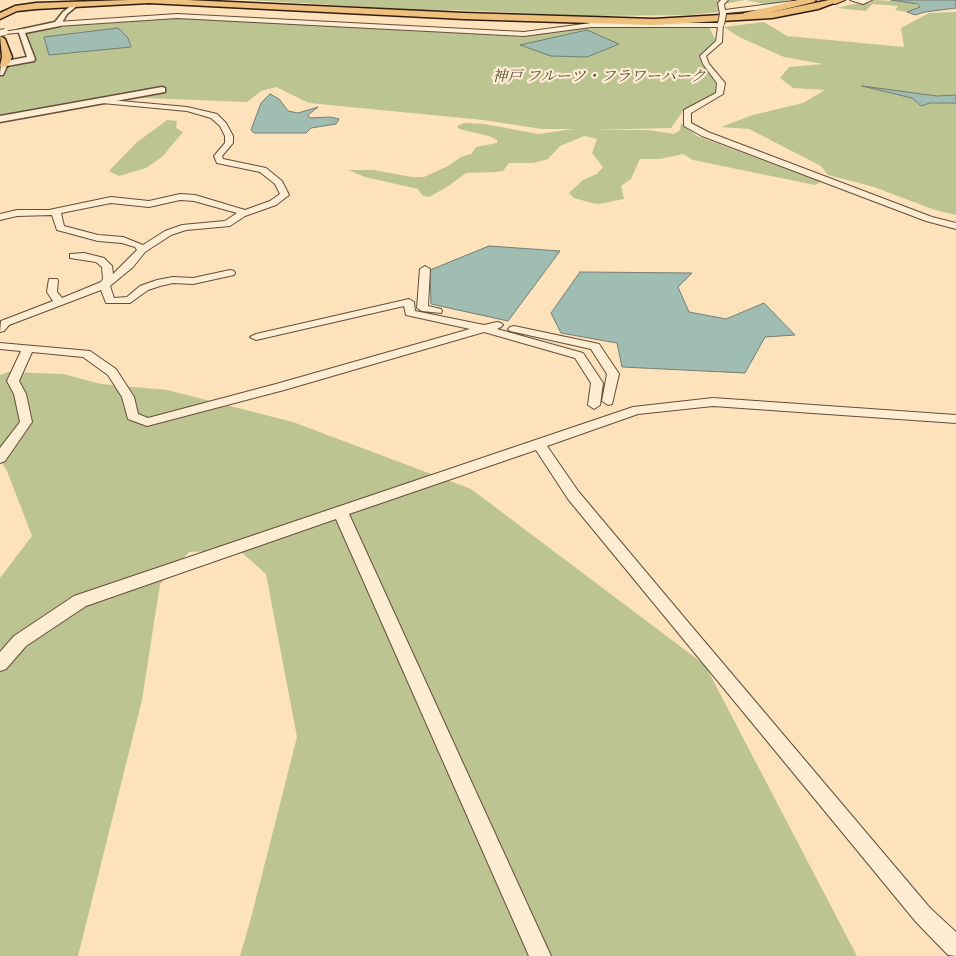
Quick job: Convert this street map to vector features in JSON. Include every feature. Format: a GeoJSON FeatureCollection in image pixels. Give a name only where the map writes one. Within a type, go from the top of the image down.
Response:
{"type":"FeatureCollection","features":[{"type":"Feature","properties":{"kind":"highway"},"geometry":{"type":"LineString","coordinates":[[748,15],[811,0]]}},
{"type":"Feature","properties":{"kind":"main road"},"geometry":{"type":"LineString","coordinates":[[6,2],[36,0]]}},
{"type":"Feature","properties":{"kind":"main road"},"geometry":{"type":"LineString","coordinates":[[6,2],[72,3],[84,0]]}},
{"type":"Feature","properties":{"kind":"main road"},"geometry":{"type":"LineString","coordinates":[[133,0],[455,16],[654,22],[772,15],[815,7],[835,0]]}},
{"type":"Feature","properties":{"kind":"main road"},"geometry":{"type":"LineString","coordinates":[[205,0],[402,11],[583,18],[680,19],[748,15],[835,0]]}},
{"type":"Feature","properties":{"kind":"main road"},"geometry":{"type":"LineString","coordinates":[[0,16],[15,9],[54,4],[123,2],[228,4]]}},
{"type":"Feature","properties":{"kind":"main road"},"geometry":{"type":"LineString","coordinates":[[1,65],[6,57],[2,35]]}},
{"type":"Feature","properties":{"kind":"street"},"geometry":{"type":"LineString","coordinates":[[725,0],[721,3],[723,13],[719,42],[703,56],[706,64],[721,83],[719,94],[687,112],[688,124],[706,134],[929,219],[956,226]]}},
{"type":"Feature","properties":{"kind":"street"},"geometry":{"type":"LineString","coordinates":[[723,13],[787,5],[798,0]]}},
{"type":"Feature","properties":{"kind":"street"},"geometry":{"type":"LineString","coordinates":[[853,0],[863,2],[869,0]]}},
{"type":"Feature","properties":{"kind":"street"},"geometry":{"type":"LineString","coordinates":[[57,24],[72,3]]}},
{"type":"Feature","properties":{"kind":"street"},"geometry":{"type":"LineString","coordinates":[[2,35],[57,24],[177,16],[524,34],[591,25],[721,25]]}},
{"type":"Feature","properties":{"kind":"street"},"geometry":{"type":"LineString","coordinates":[[1,65],[30,59],[21,34],[23,31]]}},
{"type":"Feature","properties":{"kind":"street"},"geometry":{"type":"LineString","coordinates":[[0,118],[162,90]]}},
{"type":"Feature","properties":{"kind":"street"},"geometry":{"type":"LineString","coordinates":[[0,329],[5,323],[60,303],[104,284],[129,265],[142,250],[168,233],[185,227],[227,224],[242,215],[281,200],[285,195],[284,190],[270,174],[263,170],[220,161],[218,156],[229,143],[229,136],[220,120],[214,116],[186,109],[102,101]]}},
{"type":"Feature","properties":{"kind":"street"},"geometry":{"type":"LineString","coordinates":[[0,216],[56,211],[111,200],[149,204],[180,197],[195,198],[242,215]]}},
{"type":"Feature","properties":{"kind":"street"},"geometry":{"type":"LineString","coordinates":[[56,211],[60,228],[98,238],[123,240],[138,245],[142,250]]}},
{"type":"Feature","properties":{"kind":"street"},"geometry":{"type":"LineString","coordinates":[[220,214],[242,215]]}},
{"type":"Feature","properties":{"kind":"street"},"geometry":{"type":"LineString","coordinates":[[74,256],[84,256],[100,260],[107,266],[108,279],[104,284]]}},
{"type":"Feature","properties":{"kind":"street"},"geometry":{"type":"LineString","coordinates":[[425,269],[422,308],[491,327],[579,356],[596,383],[594,405]]}},
{"type":"Feature","properties":{"kind":"street"},"geometry":{"type":"LineString","coordinates":[[104,284],[110,301],[130,300],[144,288],[157,282],[173,280],[193,281],[230,273]]}},
{"type":"Feature","properties":{"kind":"street"},"geometry":{"type":"LineString","coordinates":[[53,281],[52,292],[60,303]]}},
{"type":"Feature","properties":{"kind":"street"},"geometry":{"type":"LineString","coordinates":[[256,337],[409,302],[410,313],[595,346],[623,370]]}},
{"type":"Feature","properties":{"kind":"street"},"geometry":{"type":"LineString","coordinates":[[0,346],[86,354],[112,372],[128,397],[132,416],[147,422],[280,387],[491,327]]}},
{"type":"Feature","properties":{"kind":"street"},"geometry":{"type":"LineString","coordinates":[[595,346],[612,374],[608,401]]}},
{"type":"Feature","properties":{"kind":"street"},"geometry":{"type":"LineString","coordinates":[[0,458],[26,422],[20,394],[13,381],[28,350]]}},
{"type":"Feature","properties":{"kind":"street"},"geometry":{"type":"LineString","coordinates":[[0,664],[20,641],[80,601],[637,410],[713,402],[956,419]]}},
{"type":"Feature","properties":{"kind":"street"},"geometry":{"type":"LineString","coordinates":[[539,444],[573,495],[682,627],[923,915],[956,947]]}},
{"type":"Feature","properties":{"kind":"street"},"geometry":{"type":"LineString","coordinates":[[340,513],[540,956]]}},
{"type":"Feature","properties":{"kind":"green space"},"geometry":{"type":"Polygon","coordinates":[[[248,0],[746,0],[718,5],[719,12],[689,15],[587,16],[454,10],[437,11],[248,0]]]}},
{"type":"Feature","properties":{"kind":"green space"},"geometry":{"type":"Polygon","coordinates":[[[746,0],[789,0],[769,5],[746,0]]]}},
{"type":"Feature","properties":{"kind":"green space"},"geometry":{"type":"Polygon","coordinates":[[[874,0],[911,2],[921,7],[907,12],[895,10],[898,6],[872,4],[866,11],[837,8],[870,3],[874,0]]]}},
{"type":"Feature","properties":{"kind":"green space"},"geometry":{"type":"Polygon","coordinates":[[[956,12],[956,215],[935,210],[874,187],[828,175],[821,166],[749,129],[721,127],[753,115],[803,103],[825,90],[793,88],[780,78],[789,67],[823,64],[784,57],[739,37],[724,27],[764,22],[787,36],[904,47],[901,28],[929,13],[956,12]]]}},
{"type":"Feature","properties":{"kind":"green space","name":"神戸 フルーツ・フラワーパーク"},"geometry":{"type":"Polygon","coordinates":[[[177,17],[409,31],[528,35],[593,26],[709,27],[716,41],[701,56],[718,83],[716,92],[683,111],[671,128],[590,130],[648,130],[674,134],[680,130],[681,123],[697,136],[821,182],[815,185],[693,160],[683,154],[660,159],[640,159],[631,179],[621,186],[624,199],[599,204],[592,203],[574,198],[569,193],[583,180],[597,174],[603,167],[592,153],[597,139],[584,136],[560,146],[548,159],[533,163],[509,163],[503,171],[466,173],[429,197],[423,196],[418,189],[365,177],[348,170],[373,170],[412,177],[424,177],[448,166],[461,157],[471,154],[476,147],[497,143],[497,140],[489,136],[459,129],[457,126],[464,123],[485,124],[538,134],[574,129],[542,129],[483,120],[309,103],[276,87],[261,91],[247,102],[147,98],[99,100],[0,117],[0,76],[4,64],[32,59],[24,31],[55,26],[177,17]]]}},
{"type":"Feature","properties":{"kind":"green space"},"geometry":{"type":"Polygon","coordinates":[[[167,120],[177,121],[176,128],[183,132],[162,157],[146,168],[119,176],[109,171],[136,143],[167,120]]]}},
{"type":"Feature","properties":{"kind":"green space"},"geometry":{"type":"Polygon","coordinates":[[[8,372],[63,374],[101,384],[167,390],[293,422],[471,489],[705,665],[857,956],[240,956],[297,737],[266,574],[239,550],[189,552],[160,584],[142,700],[78,956],[0,956],[0,578],[32,536],[7,471],[0,459],[0,375],[8,372]]]}},
{"type":"Feature","properties":{"kind":"water"},"geometry":{"type":"Polygon","coordinates":[[[891,0],[956,0],[956,8],[915,15],[907,12],[920,7],[918,4],[891,0]]]}},
{"type":"Feature","properties":{"kind":"water"},"geometry":{"type":"Polygon","coordinates":[[[118,28],[128,38],[131,47],[49,55],[44,37],[118,28]]]}},
{"type":"Feature","properties":{"kind":"water"},"geometry":{"type":"Polygon","coordinates":[[[587,30],[619,44],[587,57],[551,56],[520,45],[587,30]]]}},
{"type":"Feature","properties":{"kind":"water"},"geometry":{"type":"Polygon","coordinates":[[[862,86],[937,96],[956,95],[956,103],[930,103],[921,106],[912,98],[862,86]]]}},
{"type":"Feature","properties":{"kind":"water"},"geometry":{"type":"Polygon","coordinates":[[[270,94],[279,99],[288,111],[298,113],[318,107],[308,115],[310,118],[330,117],[339,119],[336,124],[311,128],[306,133],[254,133],[251,130],[261,103],[270,94]]]}},
{"type":"Feature","properties":{"kind":"water"},"geometry":{"type":"Polygon","coordinates":[[[489,246],[560,251],[508,321],[431,304],[430,270],[489,246]]]}},
{"type":"Feature","properties":{"kind":"water"},"geometry":{"type":"Polygon","coordinates":[[[580,272],[692,273],[678,287],[689,312],[726,319],[764,303],[795,335],[765,337],[745,373],[622,367],[617,343],[561,333],[551,313],[580,272]]]}}]}
